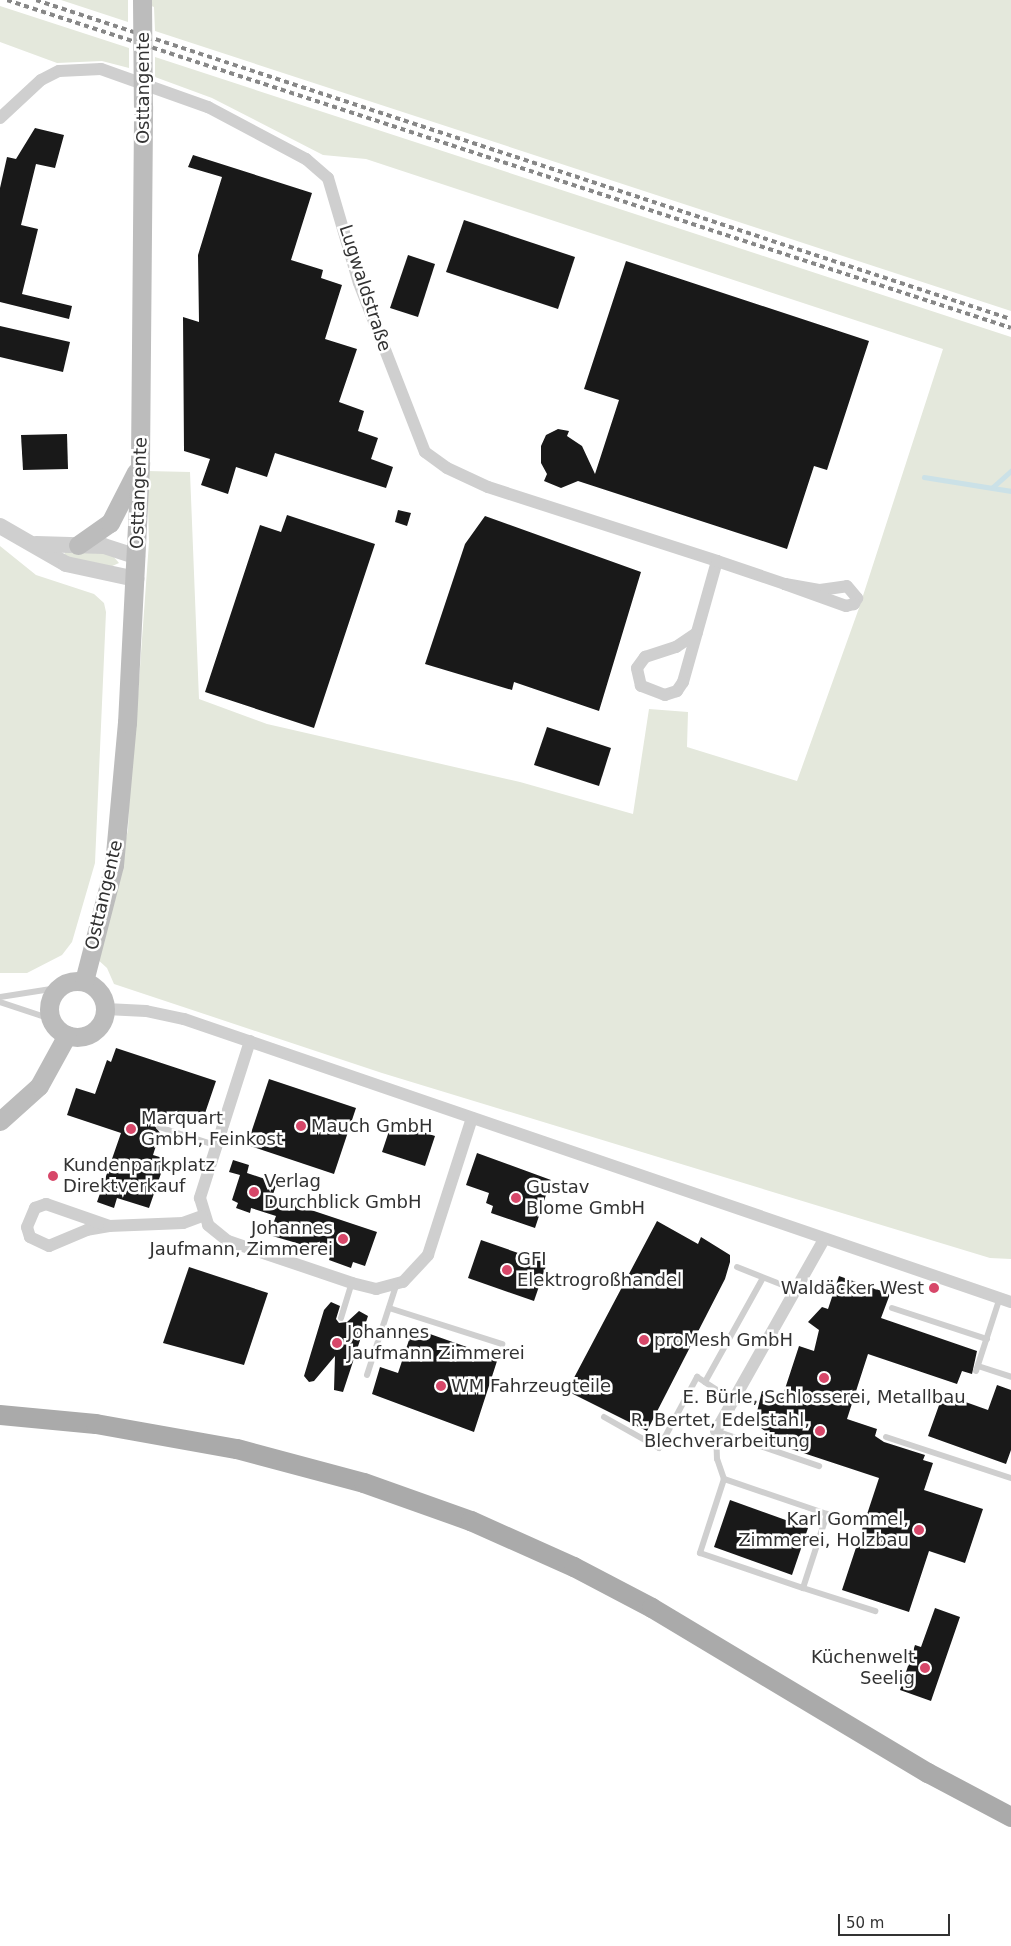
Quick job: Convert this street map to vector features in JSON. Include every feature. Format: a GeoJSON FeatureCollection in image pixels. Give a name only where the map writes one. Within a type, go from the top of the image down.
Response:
{"type":"FeatureCollection","features":[{"type":"Feature","properties":{"kind":"main road","name":"Osttangente"},"geometry":{"type":"LineString","coordinates":[[84,981],[114,865],[120,821],[136,579],[140,462],[142,0]]}},
{"type":"Feature","properties":{"kind":"main road"},"geometry":{"type":"LineString","coordinates":[[78,545],[110,523],[140,462]]}},
{"type":"Feature","properties":{"kind":"main road"},"geometry":{"type":"LineString","coordinates":[[74,980],[84,981],[102,995],[106,1009],[99,1027],[92,1033],[67,1035],[51,1019],[49,1004],[57,988],[74,980]]}},
{"type":"Feature","properties":{"kind":"main road"},"geometry":{"type":"LineString","coordinates":[[0,1121],[38,1086],[67,1035]]}},
{"type":"Feature","properties":{"kind":"main road"},"geometry":{"type":"LineString","coordinates":[[0,1414],[111,1426],[253,1453],[364,1483],[471,1521],[574,1567],[652,1608],[928,1773],[1011,1817]]}},
{"type":"Feature","properties":{"kind":"street","name":"Lugwaldstraße"},"geometry":{"type":"LineString","coordinates":[[0,118],[41,80],[59,71],[101,68],[208,107],[306,159],[328,178],[359,284],[425,452],[447,468],[488,487],[717,561],[846,606],[854,604],[857,598],[847,586],[820,590],[785,584]]}},
{"type":"Feature","properties":{"kind":"street"},"geometry":{"type":"LineString","coordinates":[[0,526],[36,544],[66,564],[136,579]]}},
{"type":"Feature","properties":{"kind":"street"},"geometry":{"type":"LineString","coordinates":[[36,544],[104,546],[137,556]]}},
{"type":"Feature","properties":{"kind":"street"},"geometry":{"type":"LineString","coordinates":[[697,633],[676,647],[644,657],[637,668],[641,686],[665,695],[677,691],[683,682],[697,633],[717,561]]}},
{"type":"Feature","properties":{"kind":"street"},"geometry":{"type":"LineString","coordinates":[[106,1009],[164,1014],[250,1041],[1005,1300]]}},
{"type":"Feature","properties":{"kind":"street"},"geometry":{"type":"LineString","coordinates":[[250,1041],[215,1145],[200,1198],[202,1216],[208,1225],[228,1241],[352,1284],[376,1289],[396,1286],[411,1277],[428,1255],[472,1118]]}},
{"type":"Feature","properties":{"kind":"street"},"geometry":{"type":"LineString","coordinates":[[108,1226],[46,1204],[35,1208],[27,1227],[30,1237],[49,1246],[87,1230],[108,1226],[183,1222],[202,1216]]}},
{"type":"Feature","properties":{"kind":"street"},"geometry":{"type":"LineString","coordinates":[[716,1431],[824,1239]]}},
{"type":"Feature","properties":{"kind":"lane"},"geometry":{"type":"LineString","coordinates":[[0,997],[57,988]]}},
{"type":"Feature","properties":{"kind":"lane"},"geometry":{"type":"LineString","coordinates":[[0,1002],[51,1019]]}},
{"type":"Feature","properties":{"kind":"lane"},"geometry":{"type":"LineString","coordinates":[[160,1127],[215,1145]]}},
{"type":"Feature","properties":{"kind":"lane"},"geometry":{"type":"LineString","coordinates":[[737,1267],[794,1290]]}},
{"type":"Feature","properties":{"kind":"lane"},"geometry":{"type":"LineString","coordinates":[[705,1382],[763,1278]]}},
{"type":"Feature","properties":{"kind":"lane"},"geometry":{"type":"LineString","coordinates":[[341,1318],[352,1284]]}},
{"type":"Feature","properties":{"kind":"lane"},"geometry":{"type":"LineString","coordinates":[[367,1375],[396,1286]]}},
{"type":"Feature","properties":{"kind":"lane"},"geometry":{"type":"LineString","coordinates":[[1005,1300],[987,1339],[977,1369],[1011,1377]]}},
{"type":"Feature","properties":{"kind":"lane"},"geometry":{"type":"LineString","coordinates":[[389,1308],[502,1344]]}},
{"type":"Feature","properties":{"kind":"lane"},"geometry":{"type":"LineString","coordinates":[[892,1308],[987,1339]]}},
{"type":"Feature","properties":{"kind":"lane"},"geometry":{"type":"LineString","coordinates":[[604,1416],[659,1448],[697,1377],[734,1401]]}},
{"type":"Feature","properties":{"kind":"lane"},"geometry":{"type":"LineString","coordinates":[[820,1466],[716,1431],[717,1459],[724,1479],[700,1553],[875,1611]]}},
{"type":"Feature","properties":{"kind":"lane"},"geometry":{"type":"LineString","coordinates":[[886,1437],[1011,1478]]}},
{"type":"Feature","properties":{"kind":"lane"},"geometry":{"type":"LineString","coordinates":[[724,1479],[827,1514],[803,1588]]}},
{"type":"Feature","properties":{"kind":"shaded area"},"geometry":{"type":"Polygon","coordinates":[[[61,0],[128,0],[128,22],[61,0]]]}},
{"type":"Feature","properties":{"kind":"shaded area"},"geometry":{"type":"Polygon","coordinates":[[[136,0],[1011,0],[1011,311],[155,31],[154,7],[136,0]]]}},
{"type":"Feature","properties":{"kind":"shaded area"},"geometry":{"type":"Polygon","coordinates":[[[0,6],[129,48],[129,68],[102,61],[57,63],[0,42],[0,6]]]}},
{"type":"Feature","properties":{"kind":"shaded area"},"geometry":{"type":"Polygon","coordinates":[[[155,57],[1011,337],[1011,1259],[990,1258],[382,1073],[114,984],[107,968],[96,958],[128,830],[132,724],[138,695],[149,542],[147,471],[190,472],[199,699],[267,724],[520,782],[633,814],[649,709],[688,712],[687,747],[797,781],[859,608],[943,349],[366,159],[323,155],[212,98],[155,77],[155,57]]]}},
{"type":"Feature","properties":{"kind":"shaded area"},"geometry":{"type":"Polygon","coordinates":[[[0,546],[36,575],[94,594],[104,603],[106,612],[95,863],[72,942],[62,955],[27,973],[0,973],[0,546]]]}},
{"type":"Feature","properties":{"kind":"shaded area"},"geometry":{"type":"Polygon","coordinates":[[[65,552],[104,553],[113,556],[119,563],[108,568],[64,556],[65,552]]]}},
{"type":"Feature","properties":{"kind":"building"},"geometry":{"type":"Polygon","coordinates":[[[35,128],[64,135],[55,168],[36,164],[21,225],[38,229],[22,294],[72,306],[69,319],[0,302],[0,188],[7,157],[16,159],[35,128]]]}},
{"type":"Feature","properties":{"kind":"building"},"geometry":{"type":"Polygon","coordinates":[[[193,155],[312,193],[291,260],[323,270],[321,278],[342,285],[325,339],[357,349],[339,402],[364,411],[358,431],[378,438],[371,459],[393,467],[386,488],[275,453],[267,477],[236,467],[228,494],[201,485],[210,459],[184,451],[183,317],[199,322],[198,255],[222,177],[188,167],[193,155]]]}},
{"type":"Feature","properties":{"kind":"building"},"geometry":{"type":"Polygon","coordinates":[[[464,220],[575,257],[558,309],[446,272],[464,220]]]}},
{"type":"Feature","properties":{"kind":"building"},"geometry":{"type":"Polygon","coordinates":[[[408,255],[435,264],[418,317],[390,308],[408,255]]]}},
{"type":"Feature","properties":{"kind":"building"},"geometry":{"type":"Polygon","coordinates":[[[626,261],[869,341],[827,470],[814,466],[787,549],[578,481],[561,488],[544,481],[547,474],[541,463],[541,446],[546,435],[558,429],[569,431],[567,436],[582,446],[595,474],[619,400],[584,389],[626,261]]]}},
{"type":"Feature","properties":{"kind":"building"},"geometry":{"type":"Polygon","coordinates":[[[0,326],[70,342],[63,372],[0,357],[0,326]]]}},
{"type":"Feature","properties":{"kind":"building"},"geometry":{"type":"Polygon","coordinates":[[[67,434],[68,469],[23,470],[21,435],[67,434]]]}},
{"type":"Feature","properties":{"kind":"building"},"geometry":{"type":"Polygon","coordinates":[[[398,510],[411,513],[407,526],[395,522],[398,510]]]}},
{"type":"Feature","properties":{"kind":"building"},"geometry":{"type":"Polygon","coordinates":[[[287,515],[375,544],[314,728],[205,692],[260,525],[281,532],[287,515]]]}},
{"type":"Feature","properties":{"kind":"building"},"geometry":{"type":"Polygon","coordinates":[[[485,516],[641,572],[599,711],[514,682],[512,690],[425,664],[465,544],[485,516]]]}},
{"type":"Feature","properties":{"kind":"building"},"geometry":{"type":"Polygon","coordinates":[[[547,727],[611,748],[599,786],[534,765],[547,727]]]}},
{"type":"Feature","properties":{"kind":"building","name":"Marquart GmbH, Feinkost"},"geometry":{"type":"Polygon","coordinates":[[[116,1048],[216,1081],[201,1125],[167,1114],[164,1123],[154,1125],[160,1133],[153,1155],[166,1159],[149,1208],[117,1198],[114,1208],[97,1202],[121,1133],[67,1115],[76,1088],[95,1094],[107,1060],[111,1062],[116,1048]]]}},
{"type":"Feature","properties":{"kind":"building","name":"Mauch GmbH"},"geometry":{"type":"Polygon","coordinates":[[[269,1079],[356,1108],[334,1174],[247,1145],[269,1079]]]}},
{"type":"Feature","properties":{"kind":"building"},"geometry":{"type":"Polygon","coordinates":[[[392,1122],[435,1136],[425,1166],[382,1152],[392,1122]]]}},
{"type":"Feature","properties":{"kind":"building","name":"Gustav Blome GmbH"},"geometry":{"type":"Polygon","coordinates":[[[477,1153],[551,1180],[535,1228],[491,1213],[493,1206],[486,1203],[489,1193],[466,1185],[477,1153]]]}},
{"type":"Feature","properties":{"kind":"building"},"geometry":{"type":"Polygon","coordinates":[[[233,1160],[249,1165],[247,1173],[277,1183],[272,1197],[377,1232],[365,1266],[353,1262],[351,1268],[329,1260],[331,1253],[269,1235],[276,1216],[251,1208],[250,1213],[236,1208],[238,1203],[232,1200],[240,1175],[229,1172],[233,1160]]]}},
{"type":"Feature","properties":{"kind":"building","name":"proMesh GmbH"},"geometry":{"type":"Polygon","coordinates":[[[657,1221],[698,1244],[701,1237],[730,1255],[730,1262],[725,1279],[647,1431],[567,1391],[657,1221]]]}},
{"type":"Feature","properties":{"kind":"building","name":"GFI Elektrogroßhandel"},"geometry":{"type":"Polygon","coordinates":[[[481,1240],[547,1263],[534,1301],[468,1278],[481,1240]]]}},
{"type":"Feature","properties":{"kind":"building"},"geometry":{"type":"Polygon","coordinates":[[[189,1267],[268,1293],[244,1365],[163,1343],[189,1267]]]}},
{"type":"Feature","properties":{"kind":"building"},"geometry":{"type":"Polygon","coordinates":[[[839,1276],[890,1294],[881,1318],[977,1351],[972,1374],[962,1371],[957,1384],[868,1354],[847,1419],[877,1429],[875,1436],[884,1442],[925,1455],[923,1460],[933,1463],[924,1490],[983,1509],[965,1563],[929,1551],[909,1612],[842,1590],[879,1478],[770,1442],[772,1437],[761,1428],[756,1416],[762,1391],[782,1398],[799,1346],[814,1351],[819,1330],[808,1322],[822,1307],[828,1309],[839,1276]]]}},
{"type":"Feature","properties":{"kind":"building","name":"Johannes Jaufmann Zimmerei"},"geometry":{"type":"Polygon","coordinates":[[[331,1302],[340,1306],[336,1319],[339,1323],[347,1322],[359,1311],[368,1316],[343,1392],[334,1390],[335,1356],[314,1381],[309,1382],[304,1376],[324,1310],[331,1302]]]}},
{"type":"Feature","properties":{"kind":"building","name":"WM Fahrzeugteile"},"geometry":{"type":"Polygon","coordinates":[[[413,1328],[498,1358],[474,1432],[372,1394],[380,1367],[398,1373],[413,1328]]]}},
{"type":"Feature","properties":{"kind":"building"},"geometry":{"type":"Polygon","coordinates":[[[997,1385],[1011,1390],[1011,1450],[1006,1464],[928,1436],[943,1394],[988,1410],[997,1385]]]}},
{"type":"Feature","properties":{"kind":"building"},"geometry":{"type":"Polygon","coordinates":[[[730,1500],[808,1528],[792,1575],[714,1547],[730,1500]]]}},
{"type":"Feature","properties":{"kind":"building","name":"Küchenwelt Seelig"},"geometry":{"type":"Polygon","coordinates":[[[935,1608],[960,1617],[931,1701],[900,1690],[915,1645],[921,1647],[935,1608]]]}},
{"type":"Feature","properties":{"kind":"waterway"},"geometry":{"type":"LineString","coordinates":[[993,487],[1011,471]]}},
{"type":"Feature","properties":{"kind":"waterway"},"geometry":{"type":"LineString","coordinates":[[924,477],[1011,491]]}},
{"type":"Feature","properties":{"kind":"railway"},"geometry":{"type":"LineString","coordinates":[[7,0],[1011,328]]}},
{"type":"Feature","properties":{"kind":"railway"},"geometry":{"type":"LineString","coordinates":[[36,0],[1011,319]]}},
{"type":"Feature","properties":{"kind":"place","name":"Mauch GmbH"},"geometry":{"type":"Point","coordinates":[301,1126]}},
{"type":"Feature","properties":{"kind":"place","name":"Marquart GmbH, Feinkost"},"geometry":{"type":"Point","coordinates":[131,1129]}},
{"type":"Feature","properties":{"kind":"place","name":"Kundenparkplatz Direktverkauf"},"geometry":{"type":"Point","coordinates":[53,1176]}},
{"type":"Feature","properties":{"kind":"place","name":"Verlag Durchblick GmbH"},"geometry":{"type":"Point","coordinates":[254,1192]}},
{"type":"Feature","properties":{"kind":"place","name":"Gustav Blome GmbH"},"geometry":{"type":"Point","coordinates":[516,1198]}},
{"type":"Feature","properties":{"kind":"place","name":"Johannes Jaufmann, Zimmerei"},"geometry":{"type":"Point","coordinates":[343,1239]}},
{"type":"Feature","properties":{"kind":"place","name":"GFI Elektrogroßhandel"},"geometry":{"type":"Point","coordinates":[507,1270]}},
{"type":"Feature","properties":{"kind":"place","name":"Waldäcker West"},"geometry":{"type":"Point","coordinates":[934,1288]}},
{"type":"Feature","properties":{"kind":"place","name":"proMesh GmbH"},"geometry":{"type":"Point","coordinates":[644,1340]}},
{"type":"Feature","properties":{"kind":"place","name":"Johannes Jaufmann Zimmerei"},"geometry":{"type":"Point","coordinates":[337,1343]}},
{"type":"Feature","properties":{"kind":"place","name":"E. Bürle, Schlosserei, Metallbau"},"geometry":{"type":"Point","coordinates":[824,1378]}},
{"type":"Feature","properties":{"kind":"place","name":"WM Fahrzeugteile"},"geometry":{"type":"Point","coordinates":[441,1386]}},
{"type":"Feature","properties":{"kind":"place","name":"R. Bertet, Edelstahl, Blechverarbeitung"},"geometry":{"type":"Point","coordinates":[820,1431]}},
{"type":"Feature","properties":{"kind":"place","name":"Karl Gommel, Zimmerei, Holzbau"},"geometry":{"type":"Point","coordinates":[919,1530]}},
{"type":"Feature","properties":{"kind":"place","name":"Küchenwelt Seelig"},"geometry":{"type":"Point","coordinates":[925,1668]}}]}
